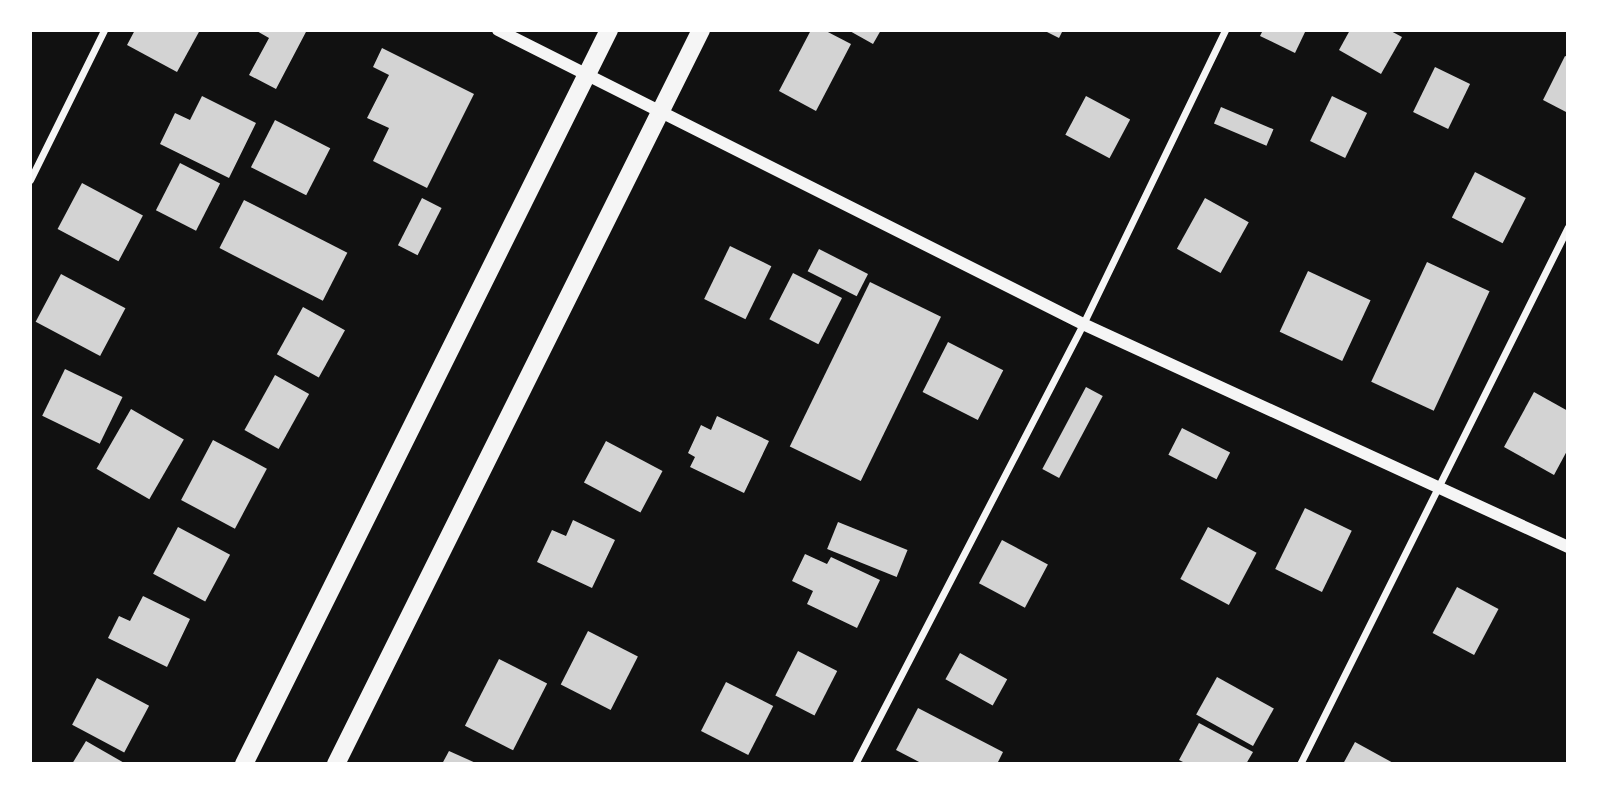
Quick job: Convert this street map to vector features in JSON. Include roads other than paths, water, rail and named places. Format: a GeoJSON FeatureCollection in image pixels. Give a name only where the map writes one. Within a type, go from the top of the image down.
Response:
{"type":"FeatureCollection","features":[{"type":"Feature","properties":{"kind":"main road"},"geometry":{"type":"LineString","coordinates":[[244,764],[609,30]]}},
{"type":"Feature","properties":{"kind":"main road"},"geometry":{"type":"LineString","coordinates":[[336,764],[701,30]]}},
{"type":"Feature","properties":{"kind":"street"},"geometry":{"type":"LineString","coordinates":[[30,180],[104,30]]}},
{"type":"Feature","properties":{"kind":"street"},"geometry":{"type":"LineString","coordinates":[[498,30],[585,77],[1083,324],[1568,547]]}},
{"type":"Feature","properties":{"kind":"street"},"geometry":{"type":"LineString","coordinates":[[855,764],[1083,324],[1225,30]]}},
{"type":"Feature","properties":{"kind":"street"},"geometry":{"type":"LineString","coordinates":[[1300,764],[1568,227]]}}]}
